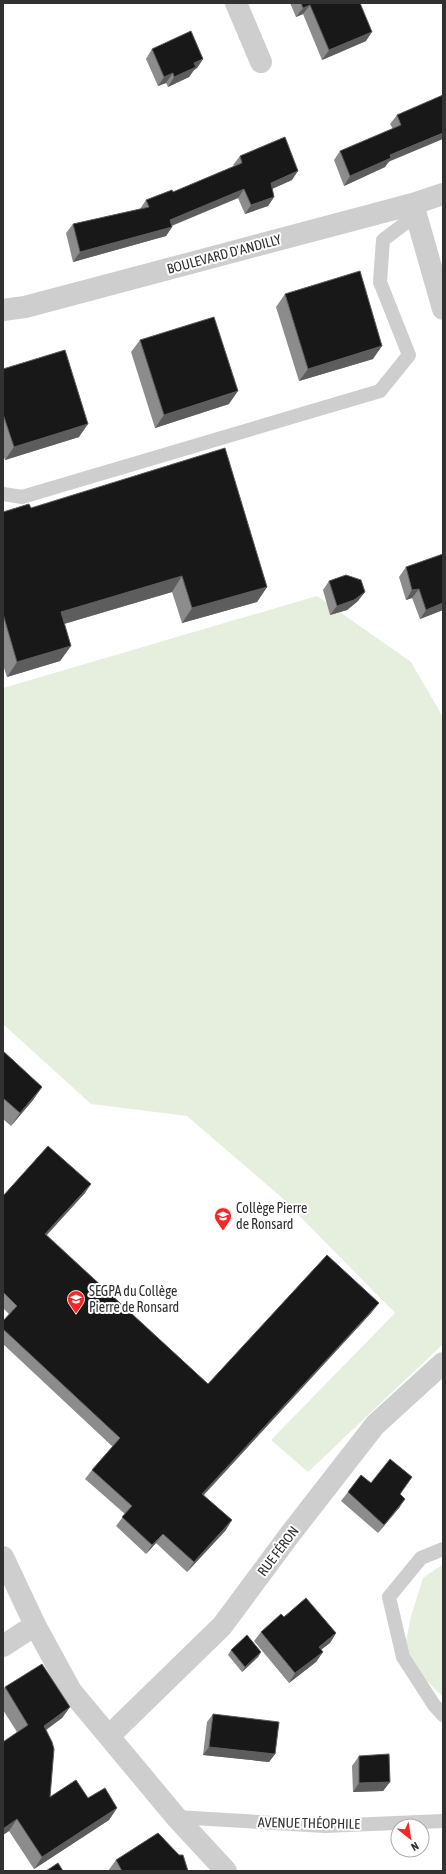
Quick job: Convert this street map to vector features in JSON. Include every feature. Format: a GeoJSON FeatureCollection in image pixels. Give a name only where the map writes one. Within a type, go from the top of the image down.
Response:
{"type":"FeatureCollection","features":[{"type":"Feature","properties":{"kind":"street"},"geometry":{"type":"LineString","coordinates":[[236,3],[261,62]]}},
{"type":"Feature","properties":{"kind":"street","name":"BOULEVARD D'ANDILLY"},"geometry":{"type":"LineString","coordinates":[[3,310],[25,307],[414,210],[443,194]]}},
{"type":"Feature","properties":{"kind":"street"},"geometry":{"type":"LineString","coordinates":[[414,210],[443,309]]}},
{"type":"Feature","properties":{"kind":"street","name":"RUE FÉRON"},"geometry":{"type":"LineString","coordinates":[[108,1736],[222,1626],[290,1533],[375,1425],[443,1363]]}},
{"type":"Feature","properties":{"kind":"street"},"geometry":{"type":"LineString","coordinates":[[3,1557],[30,1616],[71,1691],[176,1817],[226,1871]]}},
{"type":"Feature","properties":{"kind":"street"},"geometry":{"type":"LineString","coordinates":[[3,1646],[30,1616]]}},
{"type":"Feature","properties":{"kind":"lane"},"geometry":{"type":"LineString","coordinates":[[3,494],[22,497],[380,391],[409,355],[380,282],[383,240],[414,210]]}},
{"type":"Feature","properties":{"kind":"lane"},"geometry":{"type":"LineString","coordinates":[[443,1549],[421,1558],[389,1597],[402,1656],[434,1705],[443,1715]]}},
{"type":"Feature","properties":{"kind":"lane","name":"AVENUE THÉOPHILE"},"geometry":{"type":"LineString","coordinates":[[176,1817],[325,1826],[443,1821]]}},
{"type":"Feature","properties":{"kind":"green space"},"geometry":{"type":"Polygon","coordinates":[[[317,596],[411,662],[443,717],[443,1344],[308,1472],[271,1440],[395,1313],[280,1196],[187,1116],[91,1104],[3,1024],[3,688],[317,596]]]}},
{"type":"Feature","properties":{"kind":"green space"},"geometry":{"type":"Polygon","coordinates":[[[443,1564],[443,1697],[403,1657],[411,1616],[423,1578],[443,1564]]]}},
{"type":"Feature","properties":{"kind":"building"},"geometry":{"type":"Polygon","coordinates":[[[301,3],[360,3],[372,32],[329,50],[310,5],[303,8],[301,3]]]}},
{"type":"Feature","properties":{"kind":"building"},"geometry":{"type":"Polygon","coordinates":[[[191,31],[203,59],[194,63],[196,67],[174,77],[173,73],[164,77],[152,49],[191,31]]]}},
{"type":"Feature","properties":{"kind":"building"},"geometry":{"type":"Polygon","coordinates":[[[443,95],[443,133],[390,155],[391,158],[350,176],[340,151],[401,125],[397,115],[443,95]]]}},
{"type":"Feature","properties":{"kind":"building"},"geometry":{"type":"Polygon","coordinates":[[[285,137],[298,171],[271,183],[274,197],[251,205],[244,189],[170,220],[172,227],[80,252],[73,224],[149,207],[146,200],[172,190],[173,192],[242,163],[240,156],[285,137]]]}},
{"type":"Feature","properties":{"kind":"building"},"geometry":{"type":"Polygon","coordinates":[[[360,271],[382,346],[308,369],[285,294],[360,271]]]}},
{"type":"Feature","properties":{"kind":"building"},"geometry":{"type":"Polygon","coordinates":[[[214,317],[238,391],[164,415],[140,340],[214,317]]]}},
{"type":"Feature","properties":{"kind":"building"},"geometry":{"type":"Polygon","coordinates":[[[65,350],[88,424],[14,447],[3,414],[3,369],[65,350]]]}},
{"type":"Feature","properties":{"kind":"building"},"geometry":{"type":"Polygon","coordinates":[[[225,448],[267,587],[192,608],[182,576],[61,612],[71,646],[17,662],[3,614],[3,512],[29,504],[31,508],[225,448]]]}},
{"type":"Feature","properties":{"kind":"building"},"geometry":{"type":"Polygon","coordinates":[[[443,554],[443,603],[426,610],[419,589],[412,590],[406,567],[443,554]]]}},
{"type":"Feature","properties":{"kind":"building"},"geometry":{"type":"Polygon","coordinates":[[[346,575],[361,580],[365,592],[354,600],[337,606],[329,581],[346,575]]]}},
{"type":"Feature","properties":{"kind":"building"},"geometry":{"type":"Polygon","coordinates":[[[3,1051],[42,1087],[20,1113],[3,1098],[3,1051]]]}},
{"type":"Feature","properties":{"kind":"building","name":"Collège Pierre de Ronsard"},"geometry":{"type":"Polygon","coordinates":[[[48,1146],[91,1184],[45,1234],[208,1384],[327,1255],[379,1303],[202,1494],[232,1520],[194,1562],[163,1534],[152,1545],[122,1517],[132,1506],[92,1470],[120,1438],[3,1329],[3,1321],[17,1306],[3,1292],[3,1196],[48,1146]]]}},
{"type":"Feature","properties":{"kind":"building"},"geometry":{"type":"Polygon","coordinates":[[[390,1459],[412,1477],[400,1494],[405,1499],[384,1525],[348,1492],[361,1475],[371,1483],[390,1459]]]}},
{"type":"Feature","properties":{"kind":"building"},"geometry":{"type":"Polygon","coordinates":[[[306,1598],[336,1633],[319,1647],[323,1652],[295,1673],[261,1632],[281,1614],[284,1617],[306,1598]]]}},
{"type":"Feature","properties":{"kind":"building"},"geometry":{"type":"Polygon","coordinates":[[[247,1635],[261,1652],[245,1667],[231,1650],[247,1635]]]}},
{"type":"Feature","properties":{"kind":"building"},"geometry":{"type":"Polygon","coordinates":[[[42,1664],[70,1707],[44,1726],[54,1749],[50,1797],[76,1780],[88,1798],[105,1788],[117,1808],[42,1857],[17,1819],[3,1829],[3,1742],[28,1725],[5,1687],[42,1664]]]}},
{"type":"Feature","properties":{"kind":"building"},"geometry":{"type":"Polygon","coordinates":[[[213,1714],[279,1722],[275,1754],[209,1747],[213,1714]]]}},
{"type":"Feature","properties":{"kind":"building"},"geometry":{"type":"Polygon","coordinates":[[[389,1754],[390,1782],[359,1783],[359,1756],[389,1754]]]}},
{"type":"Feature","properties":{"kind":"building"},"geometry":{"type":"Polygon","coordinates":[[[158,1833],[179,1855],[183,1855],[188,1871],[122,1871],[116,1860],[158,1833]]]}},
{"type":"Feature","properties":{"kind":"building"},"geometry":{"type":"Polygon","coordinates":[[[58,1863],[63,1871],[46,1871],[58,1863]]]}},
{"type":"Feature","properties":{"kind":"place","name":"Collège Pierre de Ronsard"},"geometry":{"type":"Point","coordinates":[223,1231]}},
{"type":"Feature","properties":{"kind":"place","name":"SEGPA du Collège Pierre de Ronsard"},"geometry":{"type":"Point","coordinates":[76,1314]}}]}
